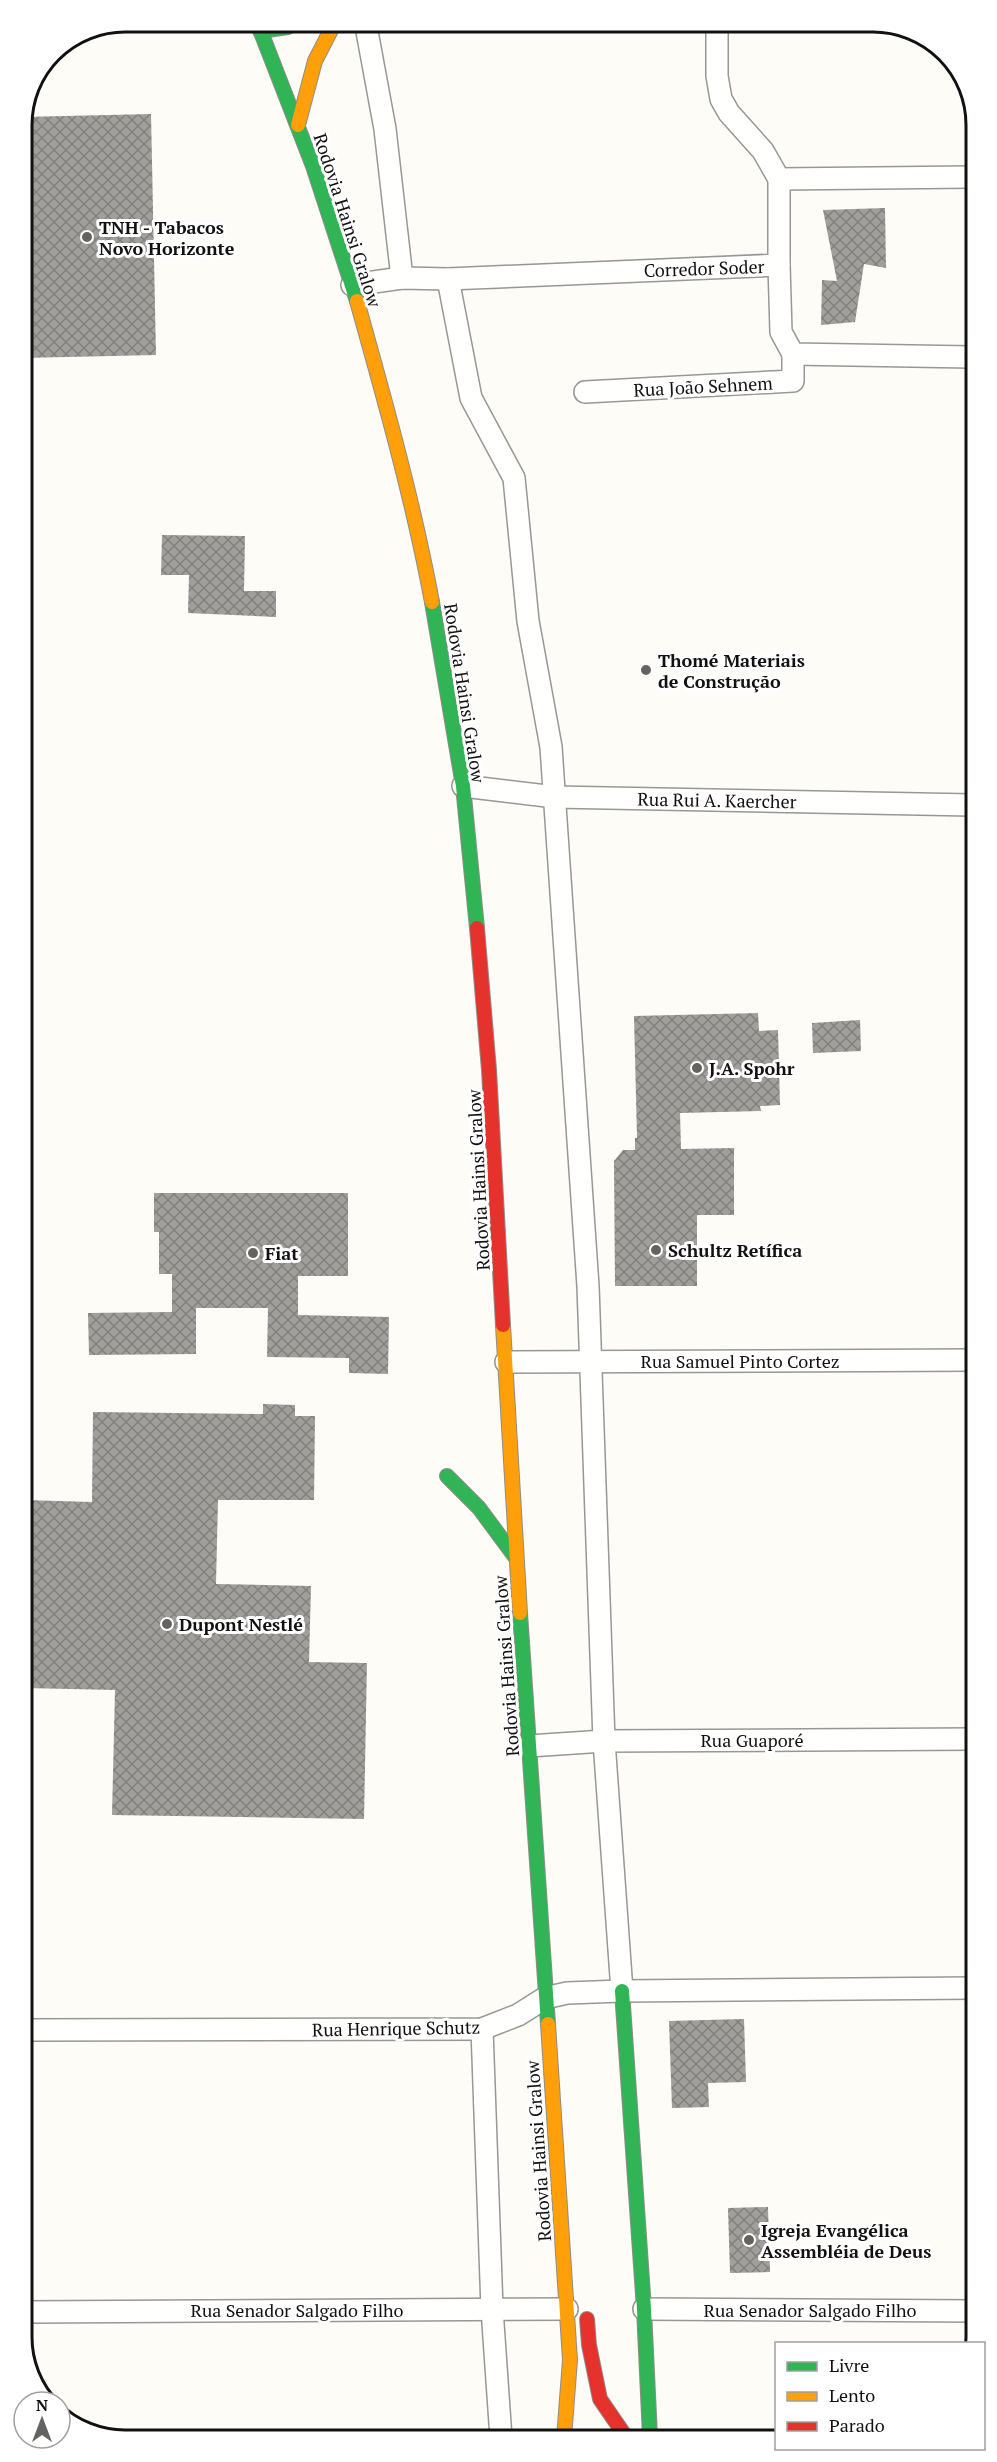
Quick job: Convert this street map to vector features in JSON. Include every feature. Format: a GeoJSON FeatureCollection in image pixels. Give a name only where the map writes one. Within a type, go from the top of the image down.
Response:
{"type":"FeatureCollection","features":[{"type":"Feature","properties":{"kind":"main road","name":"Rodovia Hainsi Gralow"},"geometry":{"type":"LineString","coordinates":[[261,32],[298,125],[352,285],[395,435],[420,538],[441,648],[463,786],[481,957],[516,1558],[557,2170],[577,2309],[565,2430]]}},
{"type":"Feature","properties":{"kind":"main road"},"geometry":{"type":"LineString","coordinates":[[298,125],[312,67],[329,32]]}},
{"type":"Feature","properties":{"kind":"main road"},"geometry":{"type":"LineString","coordinates":[[447,1476],[479,1508],[516,1558]]}},
{"type":"Feature","properties":{"kind":"main road"},"geometry":{"type":"LineString","coordinates":[[622,1990],[644,2309],[650,2430]]}},
{"type":"Feature","properties":{"kind":"main road"},"geometry":{"type":"LineString","coordinates":[[557,2170],[572,2212],[576,2239]]}},
{"type":"Feature","properties":{"kind":"main road"},"geometry":{"type":"LineString","coordinates":[[577,2309],[589,2346],[600,2399],[621,2430]]}},
{"type":"Feature","properties":{"kind":"main road","name":"Rodovia Hainsi Gralow"},"geometry":{"type":"LineString","coordinates":[[570,2360],[575,2430]]}},
{"type":"Feature","properties":{"kind":"street"},"geometry":{"type":"LineString","coordinates":[[367,32],[385,129],[402,278]]}},
{"type":"Feature","properties":{"kind":"street"},"geometry":{"type":"LineString","coordinates":[[717,32],[717,76],[721,99],[729,113],[763,151],[779,178],[966,177]]}},
{"type":"Feature","properties":{"kind":"street","name":"Corredor Soder"},"geometry":{"type":"LineString","coordinates":[[352,285],[402,278],[448,279],[779,265],[779,178]]}},
{"type":"Feature","properties":{"kind":"street","name":"Rua João Sehnem"},"geometry":{"type":"LineString","coordinates":[[585,392],[794,381],[793,354],[781,332],[779,265]]}},
{"type":"Feature","properties":{"kind":"street"},"geometry":{"type":"LineString","coordinates":[[448,279],[471,398],[514,478],[528,621],[551,747],[588,1286],[604,1741],[622,1990]]}},
{"type":"Feature","properties":{"kind":"street","name":"Rua João Sehnem"},"geometry":{"type":"LineString","coordinates":[[793,354],[966,357]]}},
{"type":"Feature","properties":{"kind":"street","name":"Rua Rui A. Kaercher"},"geometry":{"type":"LineString","coordinates":[[463,786],[555,797],[966,805]]}},
{"type":"Feature","properties":{"kind":"street","name":"Rua Samuel Pinto Cortez"},"geometry":{"type":"LineString","coordinates":[[506,1362],[966,1360]]}},
{"type":"Feature","properties":{"kind":"street","name":"Rua Guaporé"},"geometry":{"type":"LineString","coordinates":[[529,1746],[604,1741],[966,1738]]}},
{"type":"Feature","properties":{"kind":"street","name":"Rua Henrique Schutz"},"geometry":{"type":"LineString","coordinates":[[32,2030],[482,2029],[518,2015],[545,1998],[567,1993],[622,1990],[966,1988]]}},
{"type":"Feature","properties":{"kind":"street"},"geometry":{"type":"LineString","coordinates":[[482,2029],[492,2309],[500,2430]]}},
{"type":"Feature","properties":{"kind":"street","name":"Rua Senador Salgado Filho"},"geometry":{"type":"LineString","coordinates":[[32,2312],[577,2309]]}},
{"type":"Feature","properties":{"kind":"street","name":"Rua Senador Salgado Filho"},"geometry":{"type":"LineString","coordinates":[[644,2309],[966,2311]]}},
{"type":"Feature","properties":{"kind":"building","name":"TNH - Tabacos Novo Horizonte"},"geometry":{"type":"Polygon","coordinates":[[[151,114],[156,355],[32,358],[32,117],[151,114]]]}},
{"type":"Feature","properties":{"kind":"building"},"geometry":{"type":"Polygon","coordinates":[[[885,208],[886,268],[864,264],[855,322],[821,325],[822,280],[837,281],[823,210],[885,208]]]}},
{"type":"Feature","properties":{"kind":"building"},"geometry":{"type":"Polygon","coordinates":[[[162,535],[245,536],[244,591],[276,591],[276,617],[188,613],[189,575],[161,575],[162,535]]]}},
{"type":"Feature","properties":{"kind":"building"},"geometry":{"type":"Polygon","coordinates":[[[758,1013],[759,1031],[778,1030],[780,1105],[760,1106],[761,1111],[680,1113],[681,1149],[734,1148],[734,1215],[697,1215],[697,1286],[615,1286],[614,1161],[623,1150],[635,1150],[635,1138],[637,1138],[634,1016],[758,1013]]]}},
{"type":"Feature","properties":{"kind":"building"},"geometry":{"type":"Polygon","coordinates":[[[860,1020],[861,1051],[813,1053],[812,1023],[860,1020]]]}},
{"type":"Feature","properties":{"kind":"building","name":"Fiat"},"geometry":{"type":"Polygon","coordinates":[[[154,1193],[348,1193],[348,1276],[298,1276],[298,1315],[389,1317],[388,1374],[349,1373],[349,1358],[267,1357],[268,1308],[196,1308],[196,1354],[89,1355],[88,1313],[172,1312],[172,1274],[159,1274],[159,1232],[154,1232],[154,1193]]]}},
{"type":"Feature","properties":{"kind":"building","name":"Dupont Nestlé"},"geometry":{"type":"Polygon","coordinates":[[[263,1404],[295,1405],[295,1416],[315,1416],[314,1500],[218,1500],[216,1584],[311,1586],[309,1662],[367,1663],[364,1819],[112,1815],[115,1690],[32,1688],[32,1500],[92,1502],[93,1412],[263,1414],[263,1404]]]}},
{"type":"Feature","properties":{"kind":"building"},"geometry":{"type":"Polygon","coordinates":[[[744,2019],[746,2082],[708,2083],[709,2107],[672,2108],[669,2021],[744,2019]]]}},
{"type":"Feature","properties":{"kind":"building","name":"Igreja Evangélica Assembléia de Deus"},"geometry":{"type":"Polygon","coordinates":[[[768,2207],[770,2272],[730,2273],[728,2208],[768,2207]]]}},
{"type":"Feature","properties":{"kind":"traffic: fast"},"geometry":{"type":"LineString","coordinates":[[261,32],[313,166],[357,301]]}},
{"type":"Feature","properties":{"kind":"traffic: fast"},"geometry":{"type":"LineString","coordinates":[[432,602],[463,786],[477,928]]}},
{"type":"Feature","properties":{"kind":"traffic: fast"},"geometry":{"type":"LineString","coordinates":[[447,1476],[479,1508],[516,1558]]}},
{"type":"Feature","properties":{"kind":"traffic: fast"},"geometry":{"type":"LineString","coordinates":[[520,1613],[548,2024]]}},
{"type":"Feature","properties":{"kind":"traffic: fast"},"geometry":{"type":"LineString","coordinates":[[622,1991],[644,2309],[650,2430]]}},
{"type":"Feature","properties":{"kind":"traffic: slow"},"geometry":{"type":"LineString","coordinates":[[298,125],[315,61],[330,32]]}},
{"type":"Feature","properties":{"kind":"traffic: slow"},"geometry":{"type":"LineString","coordinates":[[357,301],[407,488],[432,602]]}},
{"type":"Feature","properties":{"kind":"traffic: slow"},"geometry":{"type":"LineString","coordinates":[[503,1325],[520,1613]]}},
{"type":"Feature","properties":{"kind":"traffic: slow"},"geometry":{"type":"LineString","coordinates":[[548,2024],[570,2360],[565,2430]]}},
{"type":"Feature","properties":{"kind":"traffic: jam"},"geometry":{"type":"LineString","coordinates":[[477,928],[489,1070],[503,1325]]}},
{"type":"Feature","properties":{"kind":"traffic: jam"},"geometry":{"type":"LineString","coordinates":[[587,2319],[589,2345],[600,2399],[621,2430]]}},
{"type":"Feature","properties":{"kind":"place","name":"TNH - Tabacos Novo Horizonte"},"geometry":{"type":"Point","coordinates":[87,237]}},
{"type":"Feature","properties":{"kind":"place","name":"Thomé Materiais de Construção"},"geometry":{"type":"Point","coordinates":[646,670]}},
{"type":"Feature","properties":{"kind":"place","name":"J.A. Spohr"},"geometry":{"type":"Point","coordinates":[697,1068]}},
{"type":"Feature","properties":{"kind":"place","name":"Schultz Retífica"},"geometry":{"type":"Point","coordinates":[656,1250]}},
{"type":"Feature","properties":{"kind":"place","name":"Fiat"},"geometry":{"type":"Point","coordinates":[253,1253]}},
{"type":"Feature","properties":{"kind":"place","name":"Dupont Nestlé"},"geometry":{"type":"Point","coordinates":[167,1624]}},
{"type":"Feature","properties":{"kind":"place","name":"Igreja Evangélica Assembléia de Deus"},"geometry":{"type":"Point","coordinates":[749,2240]}}]}
